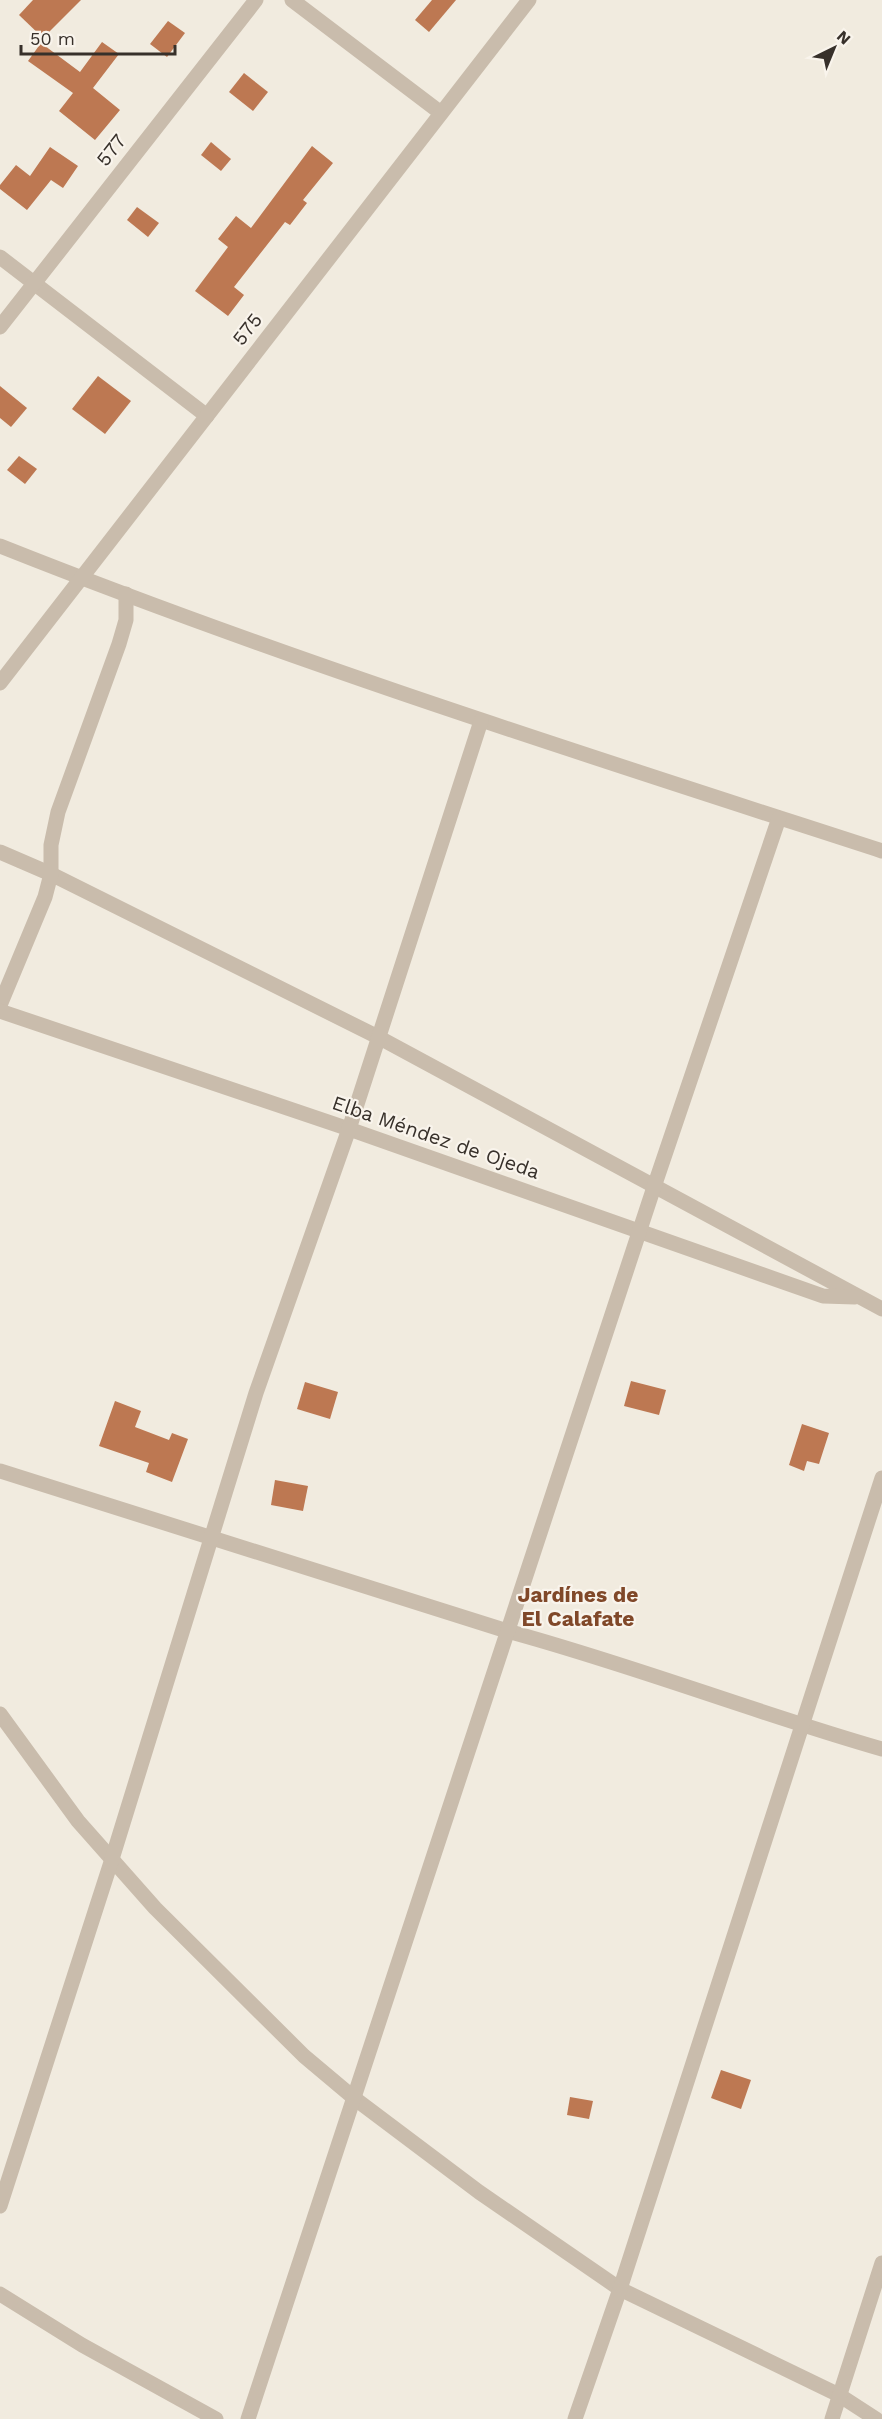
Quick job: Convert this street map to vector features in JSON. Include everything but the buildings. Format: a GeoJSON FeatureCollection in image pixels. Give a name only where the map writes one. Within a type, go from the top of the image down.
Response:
{"type":"FeatureCollection","features":[{"type":"Feature","properties":{"kind":"street","name":"577"},"geometry":{"type":"LineString","coordinates":[[0,327],[256,0]]}},
{"type":"Feature","properties":{"kind":"street"},"geometry":{"type":"LineString","coordinates":[[292,0],[441,113]]}},
{"type":"Feature","properties":{"kind":"street","name":"575"},"geometry":{"type":"LineString","coordinates":[[0,683],[529,0]]}},
{"type":"Feature","properties":{"kind":"street"},"geometry":{"type":"LineString","coordinates":[[0,257],[207,416]]}},
{"type":"Feature","properties":{"kind":"street"},"geometry":{"type":"LineString","coordinates":[[0,546],[80,578],[482,721],[882,851]]}},
{"type":"Feature","properties":{"kind":"street"},"geometry":{"type":"LineString","coordinates":[[0,1005],[45,897],[51,874],[51,845],[58,812],[119,644],[126,620],[126,594]]}},
{"type":"Feature","properties":{"kind":"street"},"geometry":{"type":"LineString","coordinates":[[0,2206],[112,1859],[256,1393],[349,1129],[482,721]]}},
{"type":"Feature","properties":{"kind":"street"},"geometry":{"type":"LineString","coordinates":[[248,2419],[639,1231],[779,818]]}},
{"type":"Feature","properties":{"kind":"street"},"geometry":{"type":"LineString","coordinates":[[0,852],[51,874],[378,1037],[882,1309]]}},
{"type":"Feature","properties":{"kind":"street","name":"Elba Méndez de Ojeda"},"geometry":{"type":"LineString","coordinates":[[0,1011],[349,1129],[823,1296],[859,1298]]}},
{"type":"Feature","properties":{"kind":"street"},"geometry":{"type":"LineString","coordinates":[[0,1471],[556,1644],[802,1726],[882,1749]]}},
{"type":"Feature","properties":{"kind":"street"},"geometry":{"type":"LineString","coordinates":[[575,2419],[620,2289],[882,1478]]}},
{"type":"Feature","properties":{"kind":"street"},"geometry":{"type":"LineString","coordinates":[[0,1714],[78,1821],[154,1908],[304,2056],[354,2098],[479,2192],[620,2289],[839,2395],[876,2419]]}},
{"type":"Feature","properties":{"kind":"street"},"geometry":{"type":"LineString","coordinates":[[832,2419],[882,2263]]}},
{"type":"Feature","properties":{"kind":"street"},"geometry":{"type":"LineString","coordinates":[[0,2294],[82,2345],[216,2419]]}},
{"type":"Feature","properties":{"kind":"district","name":"Jardínes de El Calafate"},"geometry":{"type":"Point","coordinates":[578,1607]}}]}
